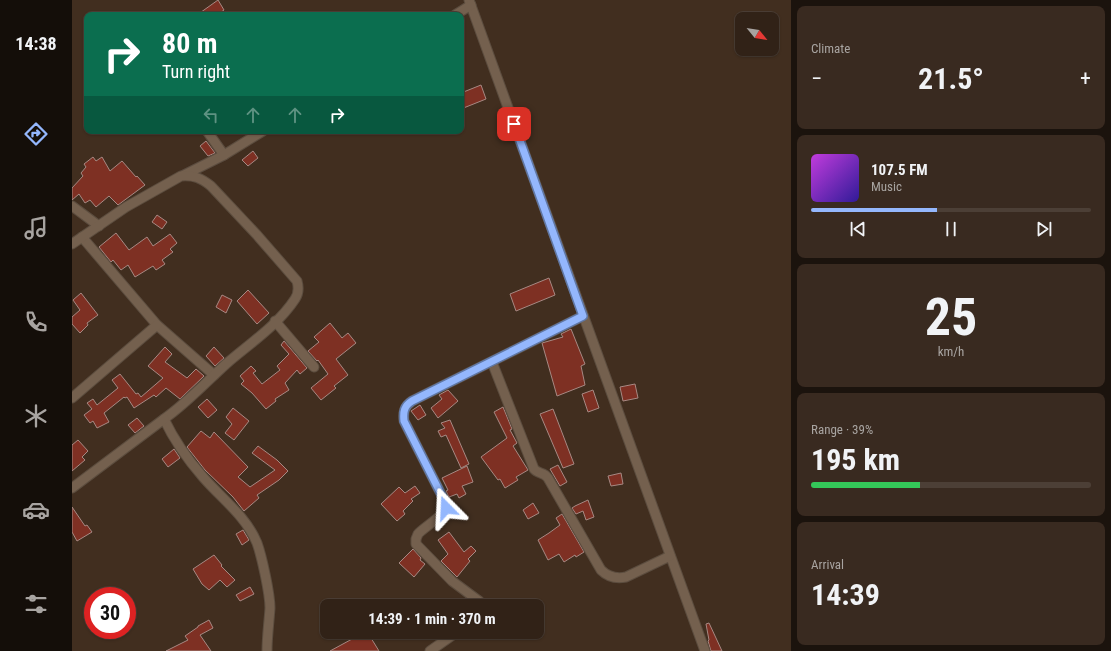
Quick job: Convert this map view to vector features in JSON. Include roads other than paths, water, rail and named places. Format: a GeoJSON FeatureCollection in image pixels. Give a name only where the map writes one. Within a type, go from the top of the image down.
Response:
{"type":"FeatureCollection","features":[{"type":"Feature","properties":{"kind":"street"},"geometry":{"type":"LineString","coordinates":[[459,12],[470,3],[705,651]]}},
{"type":"Feature","properties":{"kind":"street"},"geometry":{"type":"LineString","coordinates":[[209,134],[224,154]]}},
{"type":"Feature","properties":{"kind":"street"},"geometry":{"type":"LineString","coordinates":[[72,244],[126,207],[258,134]]}},
{"type":"Feature","properties":{"kind":"street"},"geometry":{"type":"LineString","coordinates":[[72,488],[192,397],[214,375],[275,321],[296,298],[299,287],[297,281],[257,235],[211,186],[198,177],[191,175],[181,176]]}},
{"type":"Feature","properties":{"kind":"street"},"geometry":{"type":"LineString","coordinates":[[72,206],[99,226]]}},
{"type":"Feature","properties":{"kind":"street"},"geometry":{"type":"LineString","coordinates":[[82,237],[157,325],[214,375]]}},
{"type":"Feature","properties":{"kind":"street"},"geometry":{"type":"LineString","coordinates":[[476,599],[452,581],[416,544],[418,534],[443,513],[446,506],[404,421],[403,412],[406,406],[412,401],[583,316]]}},
{"type":"Feature","properties":{"kind":"street"},"geometry":{"type":"LineString","coordinates":[[275,321],[314,367]]}},
{"type":"Feature","properties":{"kind":"street"},"geometry":{"type":"LineString","coordinates":[[72,398],[157,325]]}},
{"type":"Feature","properties":{"kind":"street"},"geometry":{"type":"LineString","coordinates":[[492,362],[534,469],[546,475],[598,564],[605,573],[618,579],[626,577],[670,556]]}},
{"type":"Feature","properties":{"kind":"street"},"geometry":{"type":"LineString","coordinates":[[164,419],[182,451],[203,477],[232,506],[249,528],[260,551],[269,597],[267,651]]}},
{"type":"Feature","properties":{"kind":"street"},"geometry":{"type":"LineString","coordinates":[[430,651],[447,639]]}}]}
